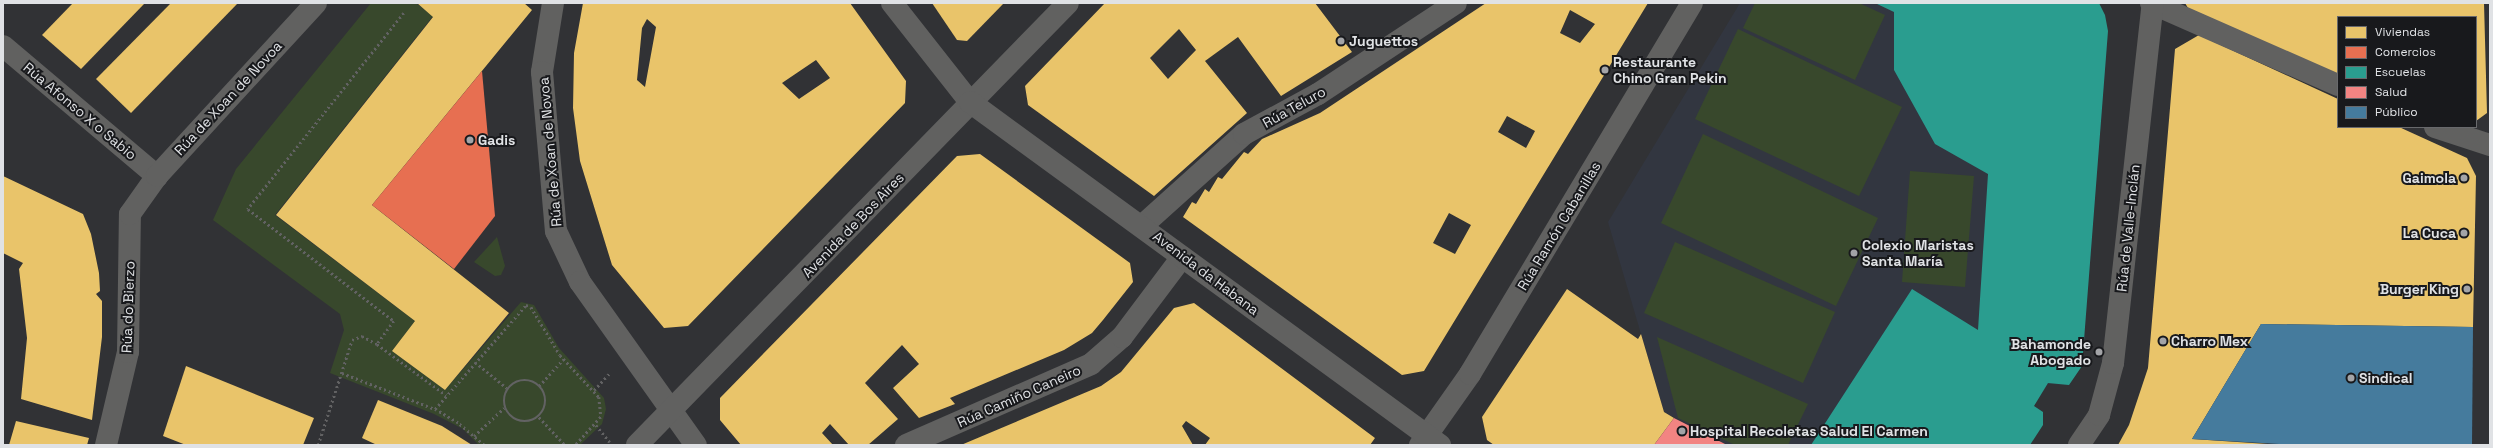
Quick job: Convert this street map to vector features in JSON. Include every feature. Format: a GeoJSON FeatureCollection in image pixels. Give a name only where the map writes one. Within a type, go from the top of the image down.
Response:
{"type":"FeatureCollection","features":[{"type":"Feature","properties":{"kind":"street","name":"Rúa de Xoan de Novoa"},"geometry":{"type":"LineString","coordinates":[[157,176],[316,3]]}},
{"type":"Feature","properties":{"kind":"street","name":"Rúa de Xoan de Novoa"},"geometry":{"type":"LineString","coordinates":[[553,3],[542,72],[556,231],[580,282],[671,413],[696,445]]}},
{"type":"Feature","properties":{"kind":"street","name":"Avenida da Habana"},"geometry":{"type":"LineString","coordinates":[[892,3],[970,102],[1143,225],[1182,257],[1429,442]]}},
{"type":"Feature","properties":{"kind":"street","name":"Avenida de Bos Aires"},"geometry":{"type":"LineString","coordinates":[[637,445],[671,413],[970,102],[1068,3]]}},
{"type":"Feature","properties":{"kind":"street","name":"Rúa Teluro"},"geometry":{"type":"LineString","coordinates":[[1143,225],[1244,134],[1318,94],[1456,3]]}},
{"type":"Feature","properties":{"kind":"street","name":"Rúa Ramón Cabanillas"},"geometry":{"type":"LineString","coordinates":[[1429,442],[1692,3]]}},
{"type":"Feature","properties":{"kind":"street"},"geometry":{"type":"LineString","coordinates":[[2152,3],[2337,85]]}},
{"type":"Feature","properties":{"kind":"street","name":"Rúa de Valle-Inclán"},"geometry":{"type":"LineString","coordinates":[[2079,445],[2099,415],[2113,363],[2152,3]]}},
{"type":"Feature","properties":{"kind":"street","name":"Rúa Afonso X o Sabio"},"geometry":{"type":"LineString","coordinates":[[3,46],[157,176]]}},
{"type":"Feature","properties":{"kind":"street"},"geometry":{"type":"LineString","coordinates":[[2438,128],[2490,145]]}},
{"type":"Feature","properties":{"kind":"street","name":"Rúa do Bierzo"},"geometry":{"type":"LineString","coordinates":[[106,445],[128,352],[130,214],[157,176]]}},
{"type":"Feature","properties":{"kind":"street","name":"Rúa Camiño Caneiro"},"geometry":{"type":"LineString","coordinates":[[906,445],[1091,364],[1122,337],[1182,257]]}},
{"type":"Feature","properties":{"kind":"path"},"geometry":{"type":"LineString","coordinates":[[377,344],[394,321],[248,209],[404,13]]}},
{"type":"Feature","properties":{"kind":"path"},"geometry":{"type":"LineString","coordinates":[[435,409],[526,305],[563,359],[599,397],[602,406],[596,425],[576,445]]}},
{"type":"Feature","properties":{"kind":"path"},"geometry":{"type":"LineString","coordinates":[[318,445],[352,340],[362,336],[377,344],[446,395]]}},
{"type":"Feature","properties":{"kind":"path"},"geometry":{"type":"LineString","coordinates":[[539,386],[563,359]]}},
{"type":"Feature","properties":{"kind":"path"},"geometry":{"type":"LineString","coordinates":[[475,362],[507,388]]}},
{"type":"Feature","properties":{"kind":"path"},"geometry":{"type":"LineString","coordinates":[[342,373],[435,409],[474,436],[484,445]]}},
{"type":"Feature","properties":{"kind":"path"},"geometry":{"type":"LineString","coordinates":[[474,436],[504,408],[507,388],[519,380],[539,386],[546,398],[539,417]]}},
{"type":"Feature","properties":{"kind":"path"},"geometry":{"type":"LineString","coordinates":[[504,408],[519,422],[539,417]]}},
{"type":"Feature","properties":{"kind":"path"},"geometry":{"type":"LineString","coordinates":[[539,417],[565,445]]}},
{"type":"Feature","properties":{"kind":"path"},"geometry":{"type":"LineString","coordinates":[[596,425],[612,445]]}},
{"type":"Feature","properties":{"kind":"shaded area","name":"Colexio Maristas Santa María"},"geometry":{"type":"Polygon","coordinates":[[[1740,3],[2099,3],[2108,31],[2082,366],[2069,385],[2048,384],[2034,406],[2043,412],[2030,445],[1727,445],[1664,412],[1608,222],[1740,3]]]}},
{"type":"Feature","properties":{"kind":"green space"},"geometry":{"type":"Polygon","coordinates":[[[371,3],[416,3],[433,16],[275,215],[415,321],[392,351],[445,390],[521,302],[534,305],[559,348],[604,398],[606,409],[602,424],[580,445],[479,445],[463,429],[434,414],[330,373],[344,330],[340,314],[213,220],[236,169],[371,3]]]}},
{"type":"Feature","properties":{"kind":"green space"},"geometry":{"type":"Polygon","coordinates":[[[1755,3],[1859,3],[1885,15],[1855,80],[1743,28],[1755,3]]]}},
{"type":"Feature","properties":{"kind":"green space"},"geometry":{"type":"Polygon","coordinates":[[[1738,29],[1902,107],[1859,196],[1695,119],[1738,29]]]}},
{"type":"Feature","properties":{"kind":"green space"},"geometry":{"type":"Polygon","coordinates":[[[1703,134],[1878,218],[1836,306],[1661,223],[1703,134]]]}},
{"type":"Feature","properties":{"kind":"green space"},"geometry":{"type":"Polygon","coordinates":[[[1910,171],[1974,176],[1965,287],[1902,282],[1910,171]]]}},
{"type":"Feature","properties":{"kind":"green space"},"geometry":{"type":"Polygon","coordinates":[[[497,237],[505,266],[501,275],[495,276],[474,262],[497,237]]]}},
{"type":"Feature","properties":{"kind":"green space"},"geometry":{"type":"Polygon","coordinates":[[[1675,242],[1835,312],[1803,383],[1644,313],[1675,242]]]}},
{"type":"Feature","properties":{"kind":"green space"},"geometry":{"type":"Polygon","coordinates":[[[1657,337],[1808,404],[1788,445],[1735,445],[1678,418],[1657,337]]]}},
{"type":"Feature","properties":{"kind":"building: Viviendas"},"geometry":{"type":"Polygon","coordinates":[[[73,3],[145,3],[81,69],[42,35],[73,3]]]}},
{"type":"Feature","properties":{"kind":"building: Viviendas"},"geometry":{"type":"Polygon","coordinates":[[[171,3],[238,3],[131,113],[96,79],[171,3]]]}},
{"type":"Feature","properties":{"kind":"building: Viviendas"},"geometry":{"type":"Polygon","coordinates":[[[417,3],[524,3],[532,10],[372,205],[509,313],[445,390],[392,351],[415,321],[276,215],[433,17],[417,3]]]}},
{"type":"Feature","properties":{"kind":"building: Viviendas"},"geometry":{"type":"Polygon","coordinates":[[[583,3],[850,3],[906,81],[905,103],[688,326],[664,328],[612,265],[580,161],[573,108],[574,53],[583,3]],[[647,19],[642,28],[637,80],[645,87],[656,27],[647,19]],[[816,60],[782,83],[799,99],[830,78],[816,60]]]}},
{"type":"Feature","properties":{"kind":"building: Viviendas"},"geometry":{"type":"Polygon","coordinates":[[[932,3],[1004,3],[967,41],[957,40],[932,3]]]}},
{"type":"Feature","properties":{"kind":"building: Viviendas"},"geometry":{"type":"Polygon","coordinates":[[[1105,3],[1315,3],[1352,52],[1281,96],[1238,37],[1205,61],[1247,113],[1154,196],[1028,105],[1025,86],[1105,3]],[[1179,29],[1150,58],[1168,79],[1196,50],[1179,29]]]}},
{"type":"Feature","properties":{"kind":"building: Viviendas"},"geometry":{"type":"Polygon","coordinates":[[[1486,3],[1648,3],[1424,371],[1402,375],[1183,217],[1192,202],[1196,204],[1205,189],[1209,192],[1218,177],[1222,179],[1244,152],[1248,154],[1262,139],[1320,113],[1486,3]],[[1570,10],[1560,33],[1580,43],[1595,24],[1570,10]],[[1507,116],[1498,132],[1526,148],[1535,131],[1507,116]],[[1449,213],[1433,243],[1455,254],[1471,225],[1449,213]]]}},
{"type":"Feature","properties":{"kind":"building: Viviendas"},"geometry":{"type":"Polygon","coordinates":[[[2185,3],[2484,3],[2487,113],[2477,120],[2477,16],[2337,16],[2337,75],[2188,8],[2185,3]]]}},
{"type":"Feature","properties":{"kind":"building: Viviendas"},"geometry":{"type":"Polygon","coordinates":[[[2199,35],[2337,99],[2337,128],[2401,128],[2467,158],[2476,176],[2473,327],[2261,324],[2192,439],[2283,445],[2118,445],[2129,425],[2148,368],[2175,49],[2199,35]]]}},
{"type":"Feature","properties":{"kind":"building: Viviendas"},"geometry":{"type":"Polygon","coordinates":[[[980,154],[1130,263],[1133,282],[1103,320],[1092,333],[1064,350],[950,398],[955,404],[919,418],[893,388],[919,364],[902,345],[865,383],[898,419],[868,445],[849,445],[830,424],[822,433],[833,445],[741,445],[720,420],[720,398],[957,156],[980,154]]]}},
{"type":"Feature","properties":{"kind":"building: Viviendas"},"geometry":{"type":"Polygon","coordinates":[[[3,176],[83,214],[91,234],[99,273],[100,291],[96,294],[102,301],[102,337],[92,420],[21,399],[27,338],[19,269],[23,263],[3,253],[3,176]]]}},
{"type":"Feature","properties":{"kind":"building: Viviendas"},"geometry":{"type":"Polygon","coordinates":[[[1567,289],[1638,339],[1641,334],[1664,412],[1674,418],[1654,445],[1494,445],[1487,440],[1482,417],[1567,289]]]}},
{"type":"Feature","properties":{"kind":"building: Viviendas"},"geometry":{"type":"Polygon","coordinates":[[[1194,303],[1375,438],[1370,445],[1205,445],[1210,438],[1186,421],[1182,426],[1193,445],[961,445],[1101,386],[1121,372],[1174,308],[1194,303]]]}},
{"type":"Feature","properties":{"kind":"building: Viviendas"},"geometry":{"type":"Polygon","coordinates":[[[186,366],[314,418],[303,445],[186,445],[163,436],[186,366]]]}},
{"type":"Feature","properties":{"kind":"building: Viviendas"},"geometry":{"type":"Polygon","coordinates":[[[378,400],[442,426],[472,445],[377,445],[362,438],[378,400]]]}},
{"type":"Feature","properties":{"kind":"building: Viviendas"},"geometry":{"type":"Polygon","coordinates":[[[16,421],[89,438],[87,445],[9,445],[16,421]]]}},
{"type":"Feature","properties":{"kind":"building: Comercios"},"geometry":{"type":"Polygon","coordinates":[[[482,71],[495,216],[454,269],[372,205],[482,71]]]}},
{"type":"Feature","properties":{"kind":"building: Escuelas"},"geometry":{"type":"Polygon","coordinates":[[[1875,3],[2099,3],[2105,15],[2108,31],[2082,366],[2069,385],[2048,383],[2034,406],[2043,412],[2043,425],[2030,445],[1811,445],[1912,289],[1978,330],[1988,174],[1935,144],[1894,70],[1894,12],[1875,3]]]}},
{"type":"Feature","properties":{"kind":"building: Salud","name":"Hospital Recoletas Salud El Carmen"},"geometry":{"type":"Polygon","coordinates":[[[1674,418],[1727,445],[1654,445],[1674,418]]]}},
{"type":"Feature","properties":{"kind":"building: Público","name":"Sindical"},"geometry":{"type":"Polygon","coordinates":[[[2261,324],[2473,327],[2472,445],[2296,445],[2192,439],[2261,324]]]}},
{"type":"Feature","properties":{"kind":"place","name":"Juguettos"},"geometry":{"type":"Point","coordinates":[1341,41]}},
{"type":"Feature","properties":{"kind":"place","name":"Restaurante Chino Gran Pekin"},"geometry":{"type":"Point","coordinates":[1605,70]}},
{"type":"Feature","properties":{"kind":"place","name":"Gadis"},"geometry":{"type":"Point","coordinates":[470,140]}},
{"type":"Feature","properties":{"kind":"place","name":"Gaimola"},"geometry":{"type":"Point","coordinates":[2464,178]}},
{"type":"Feature","properties":{"kind":"place","name":"La Cuca"},"geometry":{"type":"Point","coordinates":[2464,233]}},
{"type":"Feature","properties":{"kind":"place","name":"Colexio Maristas Santa María"},"geometry":{"type":"Point","coordinates":[1854,253]}},
{"type":"Feature","properties":{"kind":"place","name":"Burger King"},"geometry":{"type":"Point","coordinates":[2467,289]}},
{"type":"Feature","properties":{"kind":"place","name":"Charro Mex"},"geometry":{"type":"Point","coordinates":[2163,341]}},
{"type":"Feature","properties":{"kind":"place","name":"Bahamonde Abogado"},"geometry":{"type":"Point","coordinates":[2099,352]}},
{"type":"Feature","properties":{"kind":"place","name":"Sindical"},"geometry":{"type":"Point","coordinates":[2351,378]}},
{"type":"Feature","properties":{"kind":"place","name":"Hospital Recoletas Salud El Carmen"},"geometry":{"type":"Point","coordinates":[1682,431]}}]}
